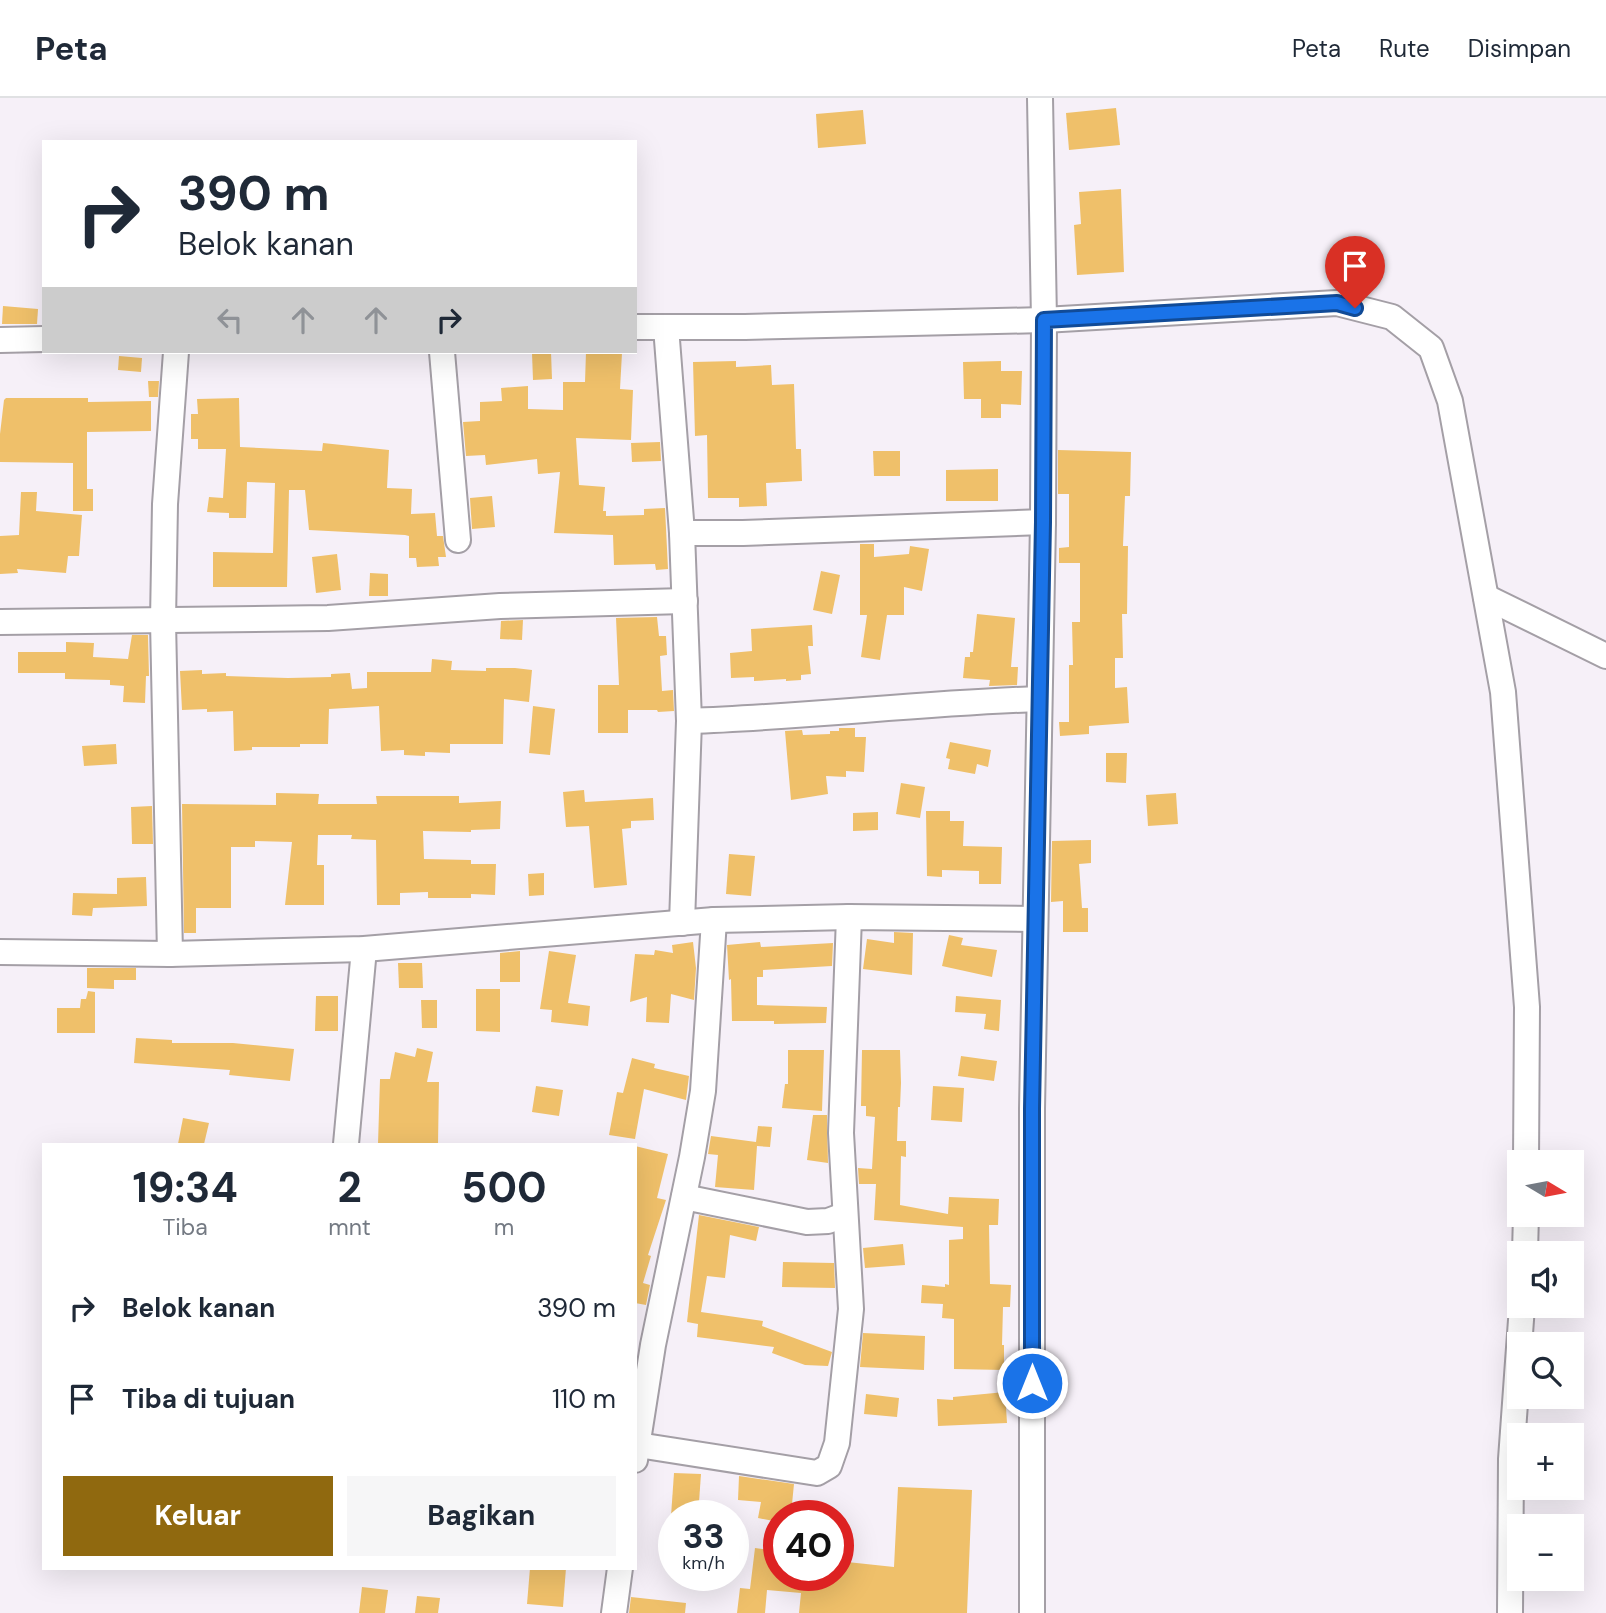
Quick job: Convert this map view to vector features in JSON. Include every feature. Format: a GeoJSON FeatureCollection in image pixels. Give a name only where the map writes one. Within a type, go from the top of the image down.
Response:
{"type":"FeatureCollection","features":[{"type":"Feature","properties":{"kind":"street"},"geometry":{"type":"LineString","coordinates":[[1032,1613],[1032,1109],[1043,522],[1044,320],[1040,98]]}},
{"type":"Feature","properties":{"kind":"street"},"geometry":{"type":"LineString","coordinates":[[637,327],[886,325],[1044,320],[1337,303],[1392,317],[1431,348],[1450,401],[1503,692],[1527,1007],[1527,1150]]}},
{"type":"Feature","properties":{"kind":"street"},"geometry":{"type":"LineString","coordinates":[[666,327],[682,533],[689,721],[682,923]]}},
{"type":"Feature","properties":{"kind":"street"},"geometry":{"type":"LineString","coordinates":[[0,340],[42,340]]}},
{"type":"Feature","properties":{"kind":"street"},"geometry":{"type":"LineString","coordinates":[[170,954],[163,621],[165,504],[176,354]]}},
{"type":"Feature","properties":{"kind":"street"},"geometry":{"type":"LineString","coordinates":[[442,354],[458,540]]}},
{"type":"Feature","properties":{"kind":"street"},"geometry":{"type":"LineString","coordinates":[[682,533],[1043,522]]}},
{"type":"Feature","properties":{"kind":"street"},"geometry":{"type":"LineString","coordinates":[[1486,597],[1606,656]]}},
{"type":"Feature","properties":{"kind":"street"},"geometry":{"type":"LineString","coordinates":[[0,622],[328,618],[500,606],[685,601]]}},
{"type":"Feature","properties":{"kind":"street"},"geometry":{"type":"LineString","coordinates":[[689,721],[774,718],[974,701],[1039,699]]}},
{"type":"Feature","properties":{"kind":"street"},"geometry":{"type":"LineString","coordinates":[[0,952],[170,954],[363,949],[714,920],[849,917],[1035,919]]}},
{"type":"Feature","properties":{"kind":"street"},"geometry":{"type":"LineString","coordinates":[[637,1453],[817,1473],[829,1466],[837,1443],[851,1309],[841,1133],[849,917]]}},
{"type":"Feature","properties":{"kind":"street"},"geometry":{"type":"LineString","coordinates":[[637,1439],[644,1342],[684,1197],[703,1091],[714,920]]}},
{"type":"Feature","properties":{"kind":"street"},"geometry":{"type":"LineString","coordinates":[[346,1143],[363,949]]}},
{"type":"Feature","properties":{"kind":"street"},"geometry":{"type":"LineString","coordinates":[[684,1197],[807,1222],[828,1221],[844,1215]]}},
{"type":"Feature","properties":{"kind":"street"},"geometry":{"type":"LineString","coordinates":[[1510,1613],[1511,1459],[1520,1318]]}},
{"type":"Feature","properties":{"kind":"street"},"geometry":{"type":"LineString","coordinates":[[614,1613],[620,1570]]}},
{"type":"Feature","properties":{"kind":"building"},"geometry":{"type":"Polygon","coordinates":[[[1116,108],[1120,145],[1069,150],[1066,113],[1116,108]]]}},
{"type":"Feature","properties":{"kind":"building"},"geometry":{"type":"Polygon","coordinates":[[[863,110],[866,144],[818,148],[816,114],[863,110]]]}},
{"type":"Feature","properties":{"kind":"building"},"geometry":{"type":"Polygon","coordinates":[[[1121,189],[1124,272],[1077,275],[1074,225],[1081,224],[1079,192],[1121,189]]]}},
{"type":"Feature","properties":{"kind":"building"},"geometry":{"type":"Polygon","coordinates":[[[3,306],[38,309],[37,324],[2,324],[3,306]]]}},
{"type":"Feature","properties":{"kind":"building"},"geometry":{"type":"Polygon","coordinates":[[[532,354],[551,354],[552,379],[533,380],[532,354]]]}},
{"type":"Feature","properties":{"kind":"building"},"geometry":{"type":"Polygon","coordinates":[[[586,354],[622,354],[620,389],[633,390],[631,440],[576,438],[579,485],[605,487],[603,511],[606,511],[606,516],[644,515],[644,509],[665,508],[668,569],[656,570],[655,564],[614,565],[613,535],[554,533],[560,472],[538,474],[537,459],[486,465],[485,455],[466,456],[463,422],[480,421],[480,402],[502,401],[501,388],[528,386],[528,409],[563,410],[563,382],[585,382],[586,354]]]}},
{"type":"Feature","properties":{"kind":"building"},"geometry":{"type":"Polygon","coordinates":[[[119,356],[142,358],[141,372],[118,370],[119,356]]]}},
{"type":"Feature","properties":{"kind":"building"},"geometry":{"type":"Polygon","coordinates":[[[736,361],[736,367],[771,365],[772,385],[794,384],[796,449],[801,449],[802,481],[766,483],[767,506],[739,507],[739,498],[708,498],[707,435],[695,436],[693,362],[736,361]]]}},
{"type":"Feature","properties":{"kind":"building"},"geometry":{"type":"Polygon","coordinates":[[[1001,361],[1001,371],[1022,371],[1021,405],[1001,404],[1001,418],[981,418],[981,399],[964,399],[963,362],[1001,361]]]}},
{"type":"Feature","properties":{"kind":"building"},"geometry":{"type":"Polygon","coordinates":[[[148,381],[159,381],[158,397],[149,397],[148,381]]]}},
{"type":"Feature","properties":{"kind":"building"},"geometry":{"type":"Polygon","coordinates":[[[6,398],[88,398],[88,402],[151,401],[151,431],[87,432],[87,489],[93,489],[93,511],[73,511],[73,463],[0,462],[0,434],[6,398]]]}},
{"type":"Feature","properties":{"kind":"building"},"geometry":{"type":"Polygon","coordinates":[[[239,398],[240,447],[322,451],[323,443],[389,450],[387,488],[412,489],[411,514],[435,513],[437,536],[443,536],[446,557],[438,557],[439,566],[417,567],[416,558],[409,558],[409,536],[309,530],[305,490],[289,490],[287,587],[213,587],[213,552],[273,553],[275,483],[247,482],[246,518],[229,518],[229,513],[207,512],[209,497],[223,498],[226,449],[198,449],[198,439],[191,439],[191,414],[198,414],[197,399],[239,398]]]}},
{"type":"Feature","properties":{"kind":"building"},"geometry":{"type":"Polygon","coordinates":[[[660,442],[661,461],[632,462],[631,443],[660,442]]]}},
{"type":"Feature","properties":{"kind":"building"},"geometry":{"type":"Polygon","coordinates":[[[1058,450],[1131,452],[1130,496],[1125,496],[1123,546],[1128,546],[1127,614],[1122,614],[1123,658],[1115,658],[1115,688],[1127,687],[1129,723],[1089,726],[1089,734],[1060,736],[1059,722],[1069,722],[1069,665],[1073,665],[1072,622],[1080,622],[1080,563],[1059,563],[1059,548],[1069,547],[1069,494],[1058,494],[1058,450]]]}},
{"type":"Feature","properties":{"kind":"building"},"geometry":{"type":"Polygon","coordinates":[[[873,451],[900,451],[900,476],[874,476],[873,451]]]}},
{"type":"Feature","properties":{"kind":"building"},"geometry":{"type":"Polygon","coordinates":[[[998,469],[998,501],[946,501],[946,470],[998,469]]]}},
{"type":"Feature","properties":{"kind":"building"},"geometry":{"type":"Polygon","coordinates":[[[21,492],[37,492],[36,511],[82,515],[79,556],[68,556],[66,573],[17,569],[18,573],[0,574],[0,536],[19,535],[21,492]]]}},
{"type":"Feature","properties":{"kind":"building"},"geometry":{"type":"Polygon","coordinates":[[[492,496],[495,527],[472,529],[470,498],[492,496]]]}},
{"type":"Feature","properties":{"kind":"building"},"geometry":{"type":"Polygon","coordinates":[[[860,544],[874,544],[874,557],[909,554],[910,546],[929,549],[922,591],[904,587],[904,615],[887,615],[880,660],[861,657],[867,615],[860,615],[860,544]]]}},
{"type":"Feature","properties":{"kind":"building"},"geometry":{"type":"Polygon","coordinates":[[[337,554],[341,590],[316,593],[312,557],[337,554]]]}},
{"type":"Feature","properties":{"kind":"building"},"geometry":{"type":"Polygon","coordinates":[[[821,571],[840,575],[832,614],[813,610],[821,571]]]}},
{"type":"Feature","properties":{"kind":"building"},"geometry":{"type":"Polygon","coordinates":[[[370,573],[388,574],[388,596],[369,596],[370,573]]]}},
{"type":"Feature","properties":{"kind":"building"},"geometry":{"type":"Polygon","coordinates":[[[977,614],[1015,618],[1011,667],[1018,667],[1017,685],[989,686],[990,680],[963,678],[965,657],[970,657],[970,652],[973,652],[977,614]]]}},
{"type":"Feature","properties":{"kind":"building"},"geometry":{"type":"Polygon","coordinates":[[[657,617],[659,636],[666,636],[667,655],[660,656],[662,691],[673,690],[674,711],[628,710],[628,733],[598,733],[598,685],[619,685],[616,618],[657,617]]]}},
{"type":"Feature","properties":{"kind":"building"},"geometry":{"type":"Polygon","coordinates":[[[523,620],[522,640],[500,639],[501,621],[523,620]]]}},
{"type":"Feature","properties":{"kind":"building"},"geometry":{"type":"Polygon","coordinates":[[[812,625],[813,646],[808,646],[811,674],[801,675],[801,680],[786,681],[754,681],[754,677],[731,678],[730,653],[752,651],[751,629],[812,625]]]}},
{"type":"Feature","properties":{"kind":"building"},"geometry":{"type":"Polygon","coordinates":[[[132,635],[148,635],[149,676],[146,676],[145,703],[123,702],[124,686],[110,685],[110,680],[65,679],[65,673],[18,673],[18,652],[66,652],[66,642],[94,643],[93,657],[128,659],[132,635]]]}},
{"type":"Feature","properties":{"kind":"building"},"geometry":{"type":"Polygon","coordinates":[[[432,659],[452,661],[451,670],[532,670],[529,702],[504,699],[503,744],[450,744],[450,753],[425,752],[425,756],[404,755],[404,750],[381,751],[379,706],[329,709],[328,744],[252,747],[252,750],[234,751],[233,711],[182,710],[180,671],[202,670],[202,674],[226,673],[226,676],[288,678],[331,677],[331,674],[350,673],[352,689],[367,688],[367,672],[431,672],[432,659]]]}},
{"type":"Feature","properties":{"kind":"building"},"geometry":{"type":"Polygon","coordinates":[[[533,706],[555,709],[550,755],[529,753],[533,706]]]}},
{"type":"Feature","properties":{"kind":"building"},"geometry":{"type":"Polygon","coordinates":[[[839,728],[855,728],[855,737],[866,737],[864,772],[846,771],[846,777],[826,776],[828,794],[791,800],[785,731],[802,730],[803,735],[830,734],[830,731],[839,731],[839,728]]]}},
{"type":"Feature","properties":{"kind":"building"},"geometry":{"type":"Polygon","coordinates":[[[950,742],[991,750],[988,767],[977,764],[975,774],[948,769],[950,759],[946,758],[950,742]]]}},
{"type":"Feature","properties":{"kind":"building"},"geometry":{"type":"Polygon","coordinates":[[[116,744],[117,764],[84,766],[82,746],[116,744]]]}},
{"type":"Feature","properties":{"kind":"building"},"geometry":{"type":"Polygon","coordinates":[[[1106,753],[1127,753],[1126,783],[1106,782],[1106,753]]]}},
{"type":"Feature","properties":{"kind":"building"},"geometry":{"type":"Polygon","coordinates":[[[901,783],[925,787],[920,818],[896,814],[901,783]]]}},
{"type":"Feature","properties":{"kind":"building"},"geometry":{"type":"Polygon","coordinates":[[[584,790],[585,802],[653,798],[654,820],[631,821],[631,828],[622,829],[627,885],[594,888],[589,826],[566,827],[563,792],[584,790]]]}},
{"type":"Feature","properties":{"kind":"building"},"geometry":{"type":"Polygon","coordinates":[[[276,793],[319,794],[318,804],[377,804],[376,796],[459,796],[459,803],[501,801],[500,829],[471,832],[423,831],[424,859],[471,860],[471,864],[496,864],[495,895],[428,898],[428,892],[400,893],[400,905],[377,905],[376,840],[351,839],[352,835],[318,835],[317,865],[324,865],[324,905],[285,905],[292,842],[255,841],[255,847],[231,847],[231,908],[196,908],[196,933],[184,933],[182,804],[276,805],[276,793]]]}},
{"type":"Feature","properties":{"kind":"building"},"geometry":{"type":"Polygon","coordinates":[[[1176,793],[1178,824],[1148,826],[1146,795],[1176,793]]]}},
{"type":"Feature","properties":{"kind":"building"},"geometry":{"type":"Polygon","coordinates":[[[152,806],[153,844],[132,844],[131,807],[152,806]]]}},
{"type":"Feature","properties":{"kind":"building"},"geometry":{"type":"Polygon","coordinates":[[[926,811],[950,811],[950,821],[964,821],[963,846],[1002,847],[1001,884],[979,884],[979,871],[942,870],[942,877],[927,876],[926,811]]]}},
{"type":"Feature","properties":{"kind":"building"},"geometry":{"type":"Polygon","coordinates":[[[878,812],[878,830],[853,831],[853,813],[878,812]]]}},
{"type":"Feature","properties":{"kind":"building"},"geometry":{"type":"Polygon","coordinates":[[[1091,840],[1091,863],[1079,864],[1082,908],[1088,908],[1088,932],[1063,932],[1063,901],[1051,902],[1052,841],[1091,840]]]}},
{"type":"Feature","properties":{"kind":"building"},"geometry":{"type":"Polygon","coordinates":[[[729,854],[755,856],[751,896],[726,894],[729,854]]]}},
{"type":"Feature","properties":{"kind":"building"},"geometry":{"type":"Polygon","coordinates":[[[544,873],[544,895],[529,896],[528,874],[544,873]]]}},
{"type":"Feature","properties":{"kind":"building"},"geometry":{"type":"Polygon","coordinates":[[[146,877],[147,906],[93,908],[92,916],[72,915],[73,893],[117,894],[117,878],[146,877]]]}},
{"type":"Feature","properties":{"kind":"building"},"geometry":{"type":"Polygon","coordinates":[[[894,932],[913,933],[912,975],[863,969],[867,939],[894,943],[894,932]]]}},
{"type":"Feature","properties":{"kind":"building"},"geometry":{"type":"Polygon","coordinates":[[[949,935],[963,938],[961,945],[997,950],[992,977],[942,966],[949,935]]]}},
{"type":"Feature","properties":{"kind":"building"},"geometry":{"type":"Polygon","coordinates":[[[693,942],[696,968],[694,1000],[671,994],[669,1023],[646,1022],[647,997],[630,1002],[635,954],[654,955],[655,950],[673,953],[672,945],[693,942]]]}},
{"type":"Feature","properties":{"kind":"building"},"geometry":{"type":"Polygon","coordinates":[[[760,942],[761,947],[833,943],[832,966],[763,970],[763,977],[757,977],[757,1005],[827,1007],[826,1023],[774,1024],[774,1021],[732,1021],[727,945],[760,942]]]}},
{"type":"Feature","properties":{"kind":"building"},"geometry":{"type":"Polygon","coordinates":[[[520,951],[520,982],[500,982],[500,953],[520,951]]]}},
{"type":"Feature","properties":{"kind":"building"},"geometry":{"type":"Polygon","coordinates":[[[549,951],[576,955],[568,1003],[590,1006],[588,1026],[551,1022],[552,1010],[540,1009],[549,951]]]}},
{"type":"Feature","properties":{"kind":"building"},"geometry":{"type":"Polygon","coordinates":[[[398,963],[422,963],[423,988],[399,988],[398,963]]]}},
{"type":"Feature","properties":{"kind":"building"},"geometry":{"type":"Polygon","coordinates":[[[87,968],[136,968],[136,980],[114,980],[114,989],[87,988],[87,968]]]}},
{"type":"Feature","properties":{"kind":"building"},"geometry":{"type":"Polygon","coordinates":[[[476,989],[500,989],[500,1032],[476,1031],[476,989]]]}},
{"type":"Feature","properties":{"kind":"building"},"geometry":{"type":"Polygon","coordinates":[[[88,991],[95,992],[95,1033],[57,1033],[57,1008],[80,1008],[81,999],[86,999],[88,991]]]}},
{"type":"Feature","properties":{"kind":"building"},"geometry":{"type":"Polygon","coordinates":[[[316,996],[338,996],[338,1031],[315,1031],[316,996]]]}},
{"type":"Feature","properties":{"kind":"building"},"geometry":{"type":"Polygon","coordinates":[[[956,996],[1001,1000],[999,1031],[984,1029],[986,1014],[955,1012],[956,996]]]}},
{"type":"Feature","properties":{"kind":"building"},"geometry":{"type":"Polygon","coordinates":[[[421,1000],[437,1000],[437,1028],[422,1028],[421,1000]]]}},
{"type":"Feature","properties":{"kind":"building"},"geometry":{"type":"Polygon","coordinates":[[[136,1038],[172,1040],[172,1043],[233,1043],[294,1049],[290,1081],[229,1075],[230,1070],[134,1063],[136,1038]]]}},
{"type":"Feature","properties":{"kind":"building"},"geometry":{"type":"Polygon","coordinates":[[[417,1048],[433,1052],[427,1082],[439,1082],[438,1143],[378,1143],[380,1079],[390,1079],[395,1052],[415,1057],[417,1048]]]}},
{"type":"Feature","properties":{"kind":"building"},"geometry":{"type":"Polygon","coordinates":[[[788,1050],[824,1050],[822,1111],[782,1108],[785,1084],[788,1084],[788,1050]]]}},
{"type":"Feature","properties":{"kind":"building"},"geometry":{"type":"Polygon","coordinates":[[[862,1050],[900,1050],[897,1141],[906,1141],[906,1157],[901,1156],[900,1205],[948,1214],[949,1197],[999,1199],[998,1225],[989,1225],[990,1284],[1011,1285],[1010,1307],[1003,1307],[1004,1370],[954,1369],[954,1319],[942,1318],[943,1304],[921,1303],[922,1285],[949,1285],[949,1240],[963,1239],[963,1227],[874,1220],[876,1184],[859,1184],[858,1168],[872,1169],[875,1117],[866,1116],[866,1106],[861,1106],[862,1050]]]}},
{"type":"Feature","properties":{"kind":"building"},"geometry":{"type":"Polygon","coordinates":[[[961,1056],[997,1061],[994,1081],[958,1076],[961,1056]]]}},
{"type":"Feature","properties":{"kind":"building"},"geometry":{"type":"Polygon","coordinates":[[[632,1058],[655,1064],[654,1068],[689,1076],[686,1100],[644,1089],[635,1139],[609,1135],[617,1092],[623,1093],[632,1058]]]}},
{"type":"Feature","properties":{"kind":"building"},"geometry":{"type":"Polygon","coordinates":[[[536,1086],[563,1090],[559,1116],[532,1112],[536,1086]]]}},
{"type":"Feature","properties":{"kind":"building"},"geometry":{"type":"Polygon","coordinates":[[[933,1086],[964,1088],[962,1122],[931,1120],[933,1086]]]}},
{"type":"Feature","properties":{"kind":"building"},"geometry":{"type":"Polygon","coordinates":[[[813,1115],[827,1115],[828,1163],[807,1160],[813,1115]]]}},
{"type":"Feature","properties":{"kind":"building"},"geometry":{"type":"Polygon","coordinates":[[[183,1118],[209,1123],[204,1143],[178,1143],[183,1118]]]}},
{"type":"Feature","properties":{"kind":"building"},"geometry":{"type":"Polygon","coordinates":[[[758,1126],[772,1127],[770,1147],[757,1146],[754,1190],[715,1187],[718,1155],[708,1154],[711,1136],[756,1142],[758,1126]]]}},
{"type":"Feature","properties":{"kind":"building"},"geometry":{"type":"Polygon","coordinates":[[[637,1146],[668,1154],[657,1198],[666,1200],[648,1255],[651,1256],[643,1283],[650,1285],[646,1305],[637,1303],[637,1146]]]}},
{"type":"Feature","properties":{"kind":"building"},"geometry":{"type":"Polygon","coordinates":[[[699,1215],[759,1227],[756,1241],[730,1235],[725,1278],[707,1276],[701,1312],[763,1321],[762,1326],[832,1352],[828,1366],[805,1365],[772,1353],[774,1347],[697,1337],[698,1324],[687,1322],[699,1215]]]}},
{"type":"Feature","properties":{"kind":"building"},"geometry":{"type":"Polygon","coordinates":[[[903,1244],[905,1265],[865,1268],[863,1248],[903,1244]]]}},
{"type":"Feature","properties":{"kind":"building"},"geometry":{"type":"Polygon","coordinates":[[[783,1262],[834,1263],[835,1288],[782,1287],[783,1262]]]}},
{"type":"Feature","properties":{"kind":"building"},"geometry":{"type":"Polygon","coordinates":[[[863,1333],[925,1336],[924,1370],[860,1367],[863,1333]]]}},
{"type":"Feature","properties":{"kind":"building"},"geometry":{"type":"Polygon","coordinates":[[[1005,1392],[1007,1423],[938,1426],[937,1399],[953,1400],[953,1397],[1005,1392]]]}},
{"type":"Feature","properties":{"kind":"building"},"geometry":{"type":"Polygon","coordinates":[[[866,1394],[899,1398],[897,1417],[864,1414],[866,1394]]]}},
{"type":"Feature","properties":{"kind":"building"},"geometry":{"type":"Polygon","coordinates":[[[674,1473],[701,1474],[699,1500],[672,1500],[674,1473]]]}},
{"type":"Feature","properties":{"kind":"building"},"geometry":{"type":"Polygon","coordinates":[[[739,1476],[794,1484],[792,1500],[763,1500],[763,1519],[758,1518],[761,1502],[738,1500],[739,1476]]]}},
{"type":"Feature","properties":{"kind":"building"},"geometry":{"type":"Polygon","coordinates":[[[898,1487],[972,1490],[967,1613],[799,1613],[801,1593],[778,1591],[854,1591],[854,1563],[894,1567],[898,1487]]]}},
{"type":"Feature","properties":{"kind":"building"},"geometry":{"type":"Polygon","coordinates":[[[755,1548],[763,1549],[763,1591],[767,1591],[765,1613],[737,1613],[740,1591],[750,1589],[755,1548]]]}},
{"type":"Feature","properties":{"kind":"building"},"geometry":{"type":"Polygon","coordinates":[[[530,1570],[566,1570],[563,1607],[527,1604],[530,1570]]]}},
{"type":"Feature","properties":{"kind":"building"},"geometry":{"type":"Polygon","coordinates":[[[362,1587],[388,1590],[385,1613],[359,1613],[362,1587]]]}},
{"type":"Feature","properties":{"kind":"building"},"geometry":{"type":"Polygon","coordinates":[[[417,1596],[440,1598],[438,1613],[415,1613],[417,1596]]]}},
{"type":"Feature","properties":{"kind":"building"},"geometry":{"type":"Polygon","coordinates":[[[631,1597],[686,1603],[685,1613],[629,1613],[631,1597]]]}},
{"type":"Feature","properties":{"kind":"route"},"geometry":{"type":"LineString","coordinates":[[1032,1383],[1032,1109],[1044,320],[1337,303],[1355,308]]}}]}
